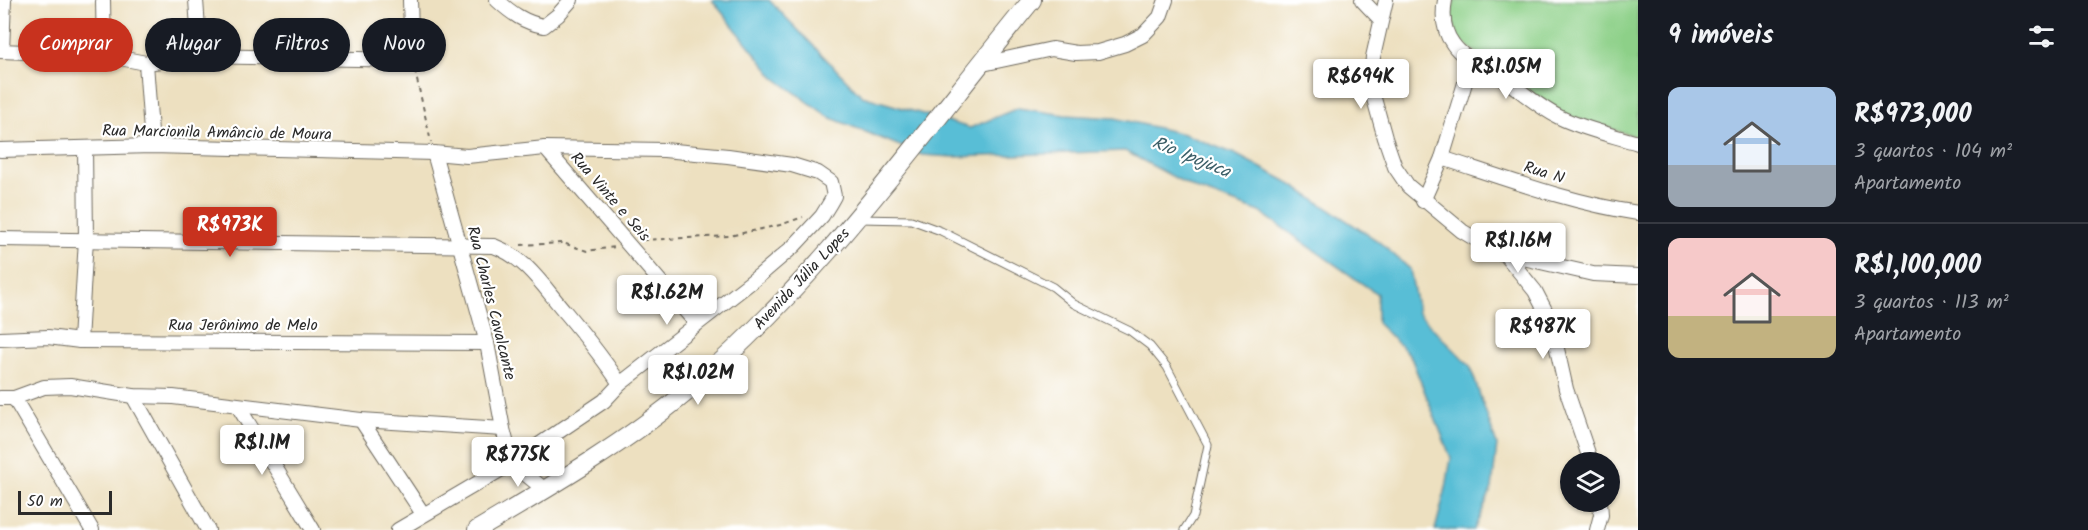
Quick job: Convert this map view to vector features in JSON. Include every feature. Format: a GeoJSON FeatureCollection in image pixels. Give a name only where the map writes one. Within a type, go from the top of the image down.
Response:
{"type":"FeatureCollection","features":[{"type":"Feature","properties":{"kind":"main road","name":"Avenida Júlia Lopes"},"geometry":{"type":"LineString","coordinates":[[477,530],[545,490],[611,447],[687,391],[738,346],[794,290],[859,216],[1032,0]]}},
{"type":"Feature","properties":{"kind":"street"},"geometry":{"type":"LineString","coordinates":[[4,0],[1,51],[18,52]]}},
{"type":"Feature","properties":{"kind":"street"},"geometry":{"type":"LineString","coordinates":[[103,0],[103,18]]}},
{"type":"Feature","properties":{"kind":"street"},"geometry":{"type":"LineString","coordinates":[[196,0],[197,18]]}},
{"type":"Feature","properties":{"kind":"street"},"geometry":{"type":"LineString","coordinates":[[410,0],[411,18]]}},
{"type":"Feature","properties":{"kind":"street"},"geometry":{"type":"LineString","coordinates":[[497,0],[522,20],[544,26],[571,0]]}},
{"type":"Feature","properties":{"kind":"street"},"geometry":{"type":"LineString","coordinates":[[975,70],[1052,49],[1076,53],[1098,52],[1125,44],[1143,35],[1160,17],[1166,0]]}},
{"type":"Feature","properties":{"kind":"street"},"geometry":{"type":"LineString","coordinates":[[1362,0],[1381,20]]}},
{"type":"Feature","properties":{"kind":"street"},"geometry":{"type":"LineString","coordinates":[[1386,0],[1371,76],[1373,95],[1384,138],[1395,167],[1408,186],[1423,201],[1477,241],[1497,252],[1593,274],[1638,276]]}},
{"type":"Feature","properties":{"kind":"street"},"geometry":{"type":"LineString","coordinates":[[1445,0],[1445,30],[1453,45],[1472,60],[1559,117],[1638,143]]}},
{"type":"Feature","properties":{"kind":"street"},"geometry":{"type":"LineString","coordinates":[[241,57],[362,59]]}},
{"type":"Feature","properties":{"kind":"street"},"geometry":{"type":"LineString","coordinates":[[1423,201],[1442,158],[1472,60]]}},
{"type":"Feature","properties":{"kind":"street"},"geometry":{"type":"LineString","coordinates":[[147,72],[152,146]]}},
{"type":"Feature","properties":{"kind":"street","name":"Rua Marcionila Amâncio de Moura"},"geometry":{"type":"LineString","coordinates":[[0,150],[152,146],[434,153],[467,156],[545,148],[664,150],[792,165],[818,172],[831,182],[834,196],[822,216]]}},
{"type":"Feature","properties":{"kind":"street"},"geometry":{"type":"LineString","coordinates":[[80,341],[86,239],[85,148]]}},
{"type":"Feature","properties":{"kind":"street","name":"Rua Vinte e Seis"},"geometry":{"type":"LineString","coordinates":[[545,148],[696,323]]}},
{"type":"Feature","properties":{"kind":"street","name":"Rua Charles Cavalcante"},"geometry":{"type":"LineString","coordinates":[[434,153],[487,343],[503,429],[512,463]]}},
{"type":"Feature","properties":{"kind":"street","name":"Rua N"},"geometry":{"type":"LineString","coordinates":[[1442,158],[1594,205],[1638,213]]}},
{"type":"Feature","properties":{"kind":"street"},"geometry":{"type":"LineString","coordinates":[[398,530],[512,463],[604,401],[620,384],[760,275],[794,246],[822,216]]}},
{"type":"Feature","properties":{"kind":"street"},"geometry":{"type":"LineString","coordinates":[[0,239],[494,246],[508,251],[538,277],[566,314],[590,340],[620,384]]}},
{"type":"Feature","properties":{"kind":"street"},"geometry":{"type":"LineString","coordinates":[[1505,254],[1535,291],[1551,322],[1566,389],[1588,452]]}},
{"type":"Feature","properties":{"kind":"street","name":"Rua Jerônimo de Melo"},"geometry":{"type":"LineString","coordinates":[[0,339],[48,337],[80,341],[487,343]]}},
{"type":"Feature","properties":{"kind":"street"},"geometry":{"type":"LineString","coordinates":[[92,530],[7,398],[55,386],[101,390],[133,396],[172,397],[362,420],[503,429]]}},
{"type":"Feature","properties":{"kind":"street"},"geometry":{"type":"LineString","coordinates":[[133,396],[208,530]]}},
{"type":"Feature","properties":{"kind":"street"},"geometry":{"type":"LineString","coordinates":[[238,406],[313,530]]}},
{"type":"Feature","properties":{"kind":"street"},"geometry":{"type":"LineString","coordinates":[[362,420],[423,514]]}},
{"type":"Feature","properties":{"kind":"street"},"geometry":{"type":"LineString","coordinates":[[512,463],[545,490]]}},
{"type":"Feature","properties":{"kind":"street"},"geometry":{"type":"LineString","coordinates":[[1597,530],[1601,512]]}},
{"type":"Feature","properties":{"kind":"lane"},"geometry":{"type":"LineString","coordinates":[[859,216],[911,220],[941,231],[1053,287],[1074,304],[1130,331],[1150,346],[1167,367],[1208,445],[1192,516],[1184,530]]}},
{"type":"Feature","properties":{"kind":"path"},"geometry":{"type":"LineString","coordinates":[[415,72],[434,153]]}},
{"type":"Feature","properties":{"kind":"path"},"geometry":{"type":"LineString","coordinates":[[494,246],[562,243],[587,251],[623,245],[627,242],[729,236],[802,218],[822,216]]}},
{"type":"Feature","properties":{"kind":"green space"},"geometry":{"type":"Polygon","coordinates":[[[1454,0],[1638,0],[1638,137],[1564,115],[1475,52],[1459,40],[1451,16],[1454,0]]]}},
{"type":"Feature","properties":{"kind":"water","name":"Rio Ipojuca"},"geometry":{"type":"Polygon","coordinates":[[[712,0],[769,0],[862,96],[970,128],[1018,108],[1065,115],[1115,118],[1184,134],[1235,154],[1286,181],[1378,241],[1410,269],[1418,313],[1470,366],[1497,445],[1492,488],[1474,530],[1435,530],[1451,458],[1410,355],[1377,323],[1377,294],[1260,212],[1196,189],[1125,151],[953,157],[922,155],[829,117],[775,78],[712,0]]]}}]}
